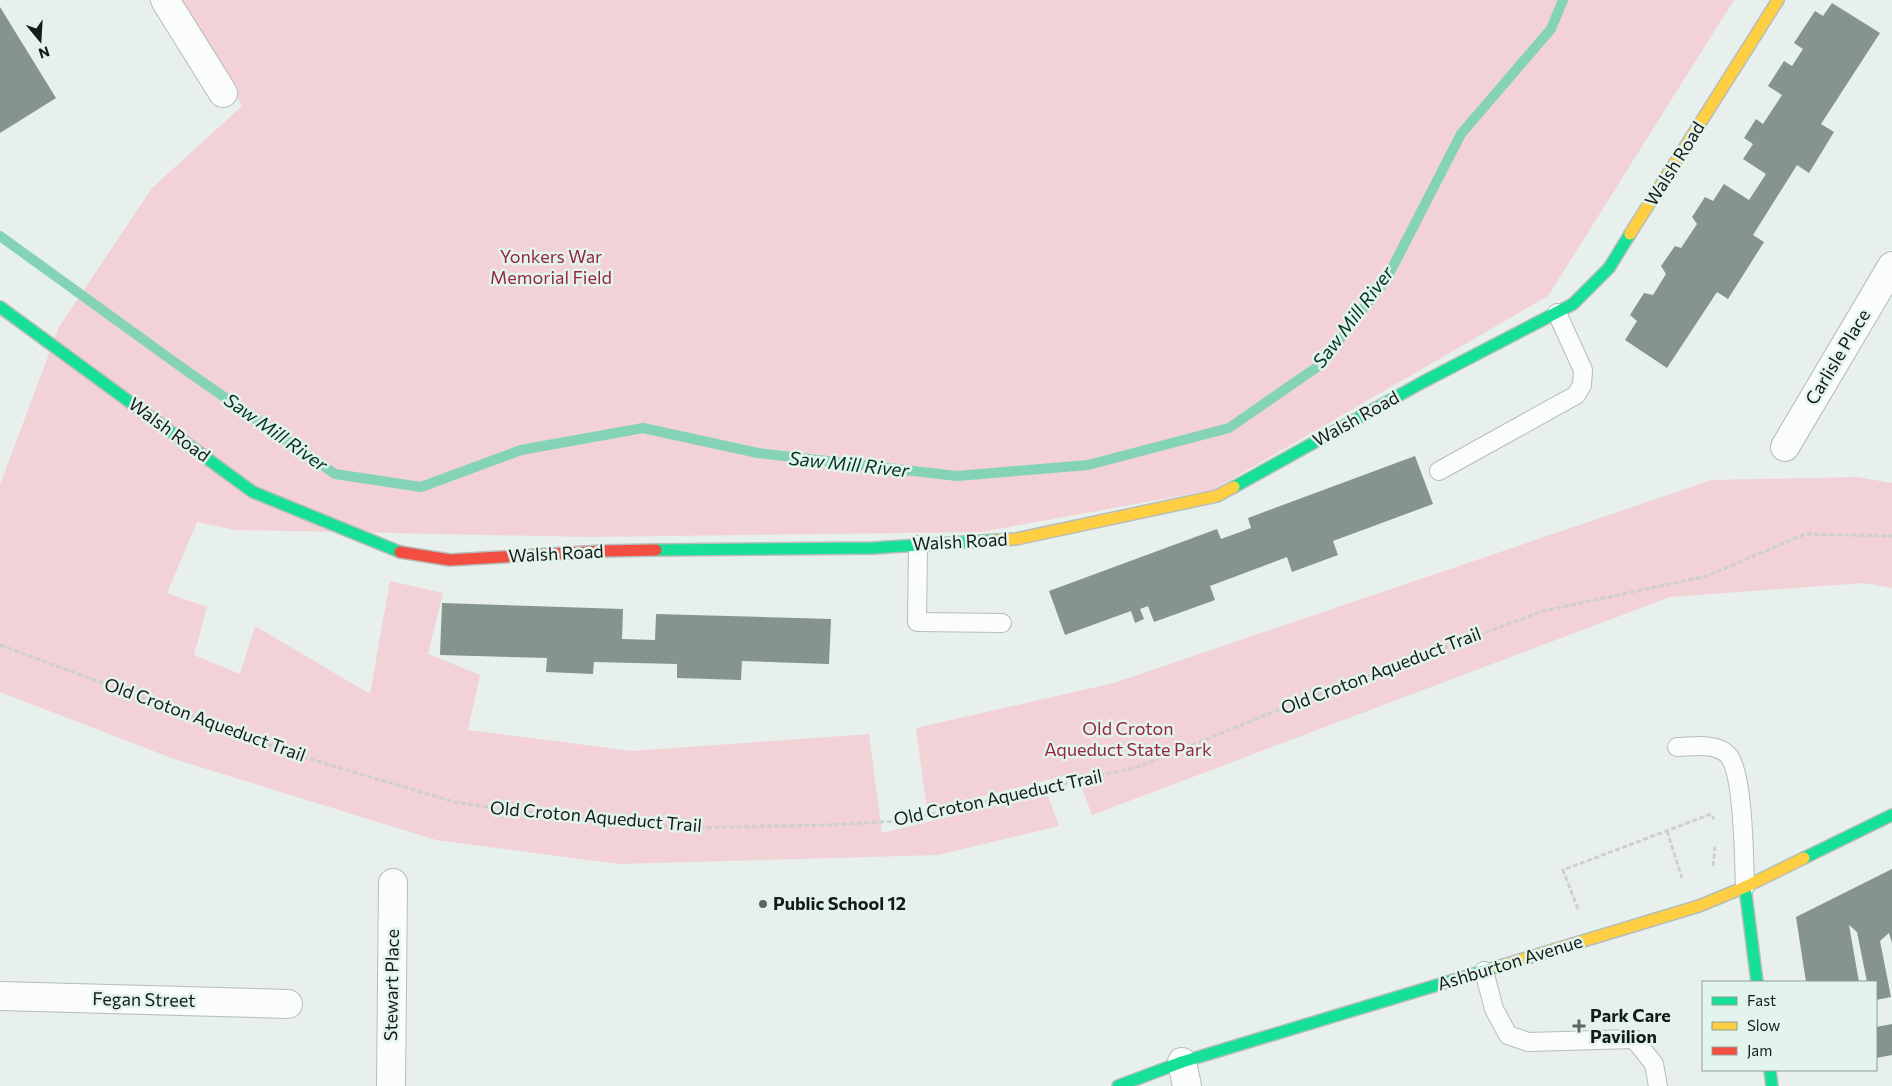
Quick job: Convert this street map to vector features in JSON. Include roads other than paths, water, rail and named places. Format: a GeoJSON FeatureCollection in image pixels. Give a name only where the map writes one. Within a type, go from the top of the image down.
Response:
{"type":"FeatureCollection","features":[{"type":"Feature","properties":{"kind":"street"},"geometry":{"type":"LineString","coordinates":[[165,0],[224,93]]}},
{"type":"Feature","properties":{"kind":"street","name":"Walsh Road"},"geometry":{"type":"LineString","coordinates":[[0,307],[253,492],[395,551],[450,560],[604,551],[873,548],[1016,539],[1217,496],[1423,382],[1573,304],[1609,268],[1778,0]]}},
{"type":"Feature","properties":{"kind":"street","name":"Carlisle Place"},"geometry":{"type":"LineString","coordinates":[[1785,447],[1892,266]]}},
{"type":"Feature","properties":{"kind":"street","name":"Ashburton Avenue"},"geometry":{"type":"LineString","coordinates":[[1118,1086],[1185,1074],[1484,971],[1699,906],[1745,887],[1892,815]]}},
{"type":"Feature","properties":{"kind":"street","name":"Stewart Place"},"geometry":{"type":"LineString","coordinates":[[391,1086],[393,883]]}},
{"type":"Feature","properties":{"kind":"street"},"geometry":{"type":"LineString","coordinates":[[1745,887],[1757,981]]}},
{"type":"Feature","properties":{"kind":"street","name":"Fegan Street"},"geometry":{"type":"LineString","coordinates":[[0,996],[288,1004]]}},
{"type":"Feature","properties":{"kind":"street"},"geometry":{"type":"LineString","coordinates":[[1770,1071],[1772,1086]]}},
{"type":"Feature","properties":{"kind":"lane"},"geometry":{"type":"LineString","coordinates":[[1439,471],[1576,395],[1582,386],[1583,370],[1557,313]]}},
{"type":"Feature","properties":{"kind":"lane"},"geometry":{"type":"LineString","coordinates":[[918,545],[917,622],[1002,623]]}},
{"type":"Feature","properties":{"kind":"lane"},"geometry":{"type":"LineString","coordinates":[[1677,747],[1713,747],[1728,755],[1735,768],[1742,809],[1745,887]]}},
{"type":"Feature","properties":{"kind":"lane"},"geometry":{"type":"LineString","coordinates":[[1484,971],[1494,1009],[1508,1035],[1528,1042],[1634,1039],[1654,1064],[1658,1086]]}},
{"type":"Feature","properties":{"kind":"waterway","name":"Saw Mill River"},"geometry":{"type":"LineString","coordinates":[[0,236],[184,369],[335,474],[421,487],[521,450],[643,428],[758,453],[957,476],[1088,465],[1229,428],[1320,365],[1387,278],[1461,134],[1551,29],[1563,0]]}},
{"type":"Feature","properties":{"kind":"place","name":"Public School 12"},"geometry":{"type":"Point","coordinates":[763,904]}},
{"type":"Feature","properties":{"kind":"place","name":"Park Care Pavilion"},"geometry":{"type":"Point","coordinates":[1579,1026]}},
{"type":"Feature","properties":{"kind":"park label","name":"Yonkers War Memorial Field"},"geometry":{"type":"Point","coordinates":[551,267]}},
{"type":"Feature","properties":{"kind":"park label","name":"Old Croton Aqueduct State Park"},"geometry":{"type":"Point","coordinates":[1128,740]}}]}
